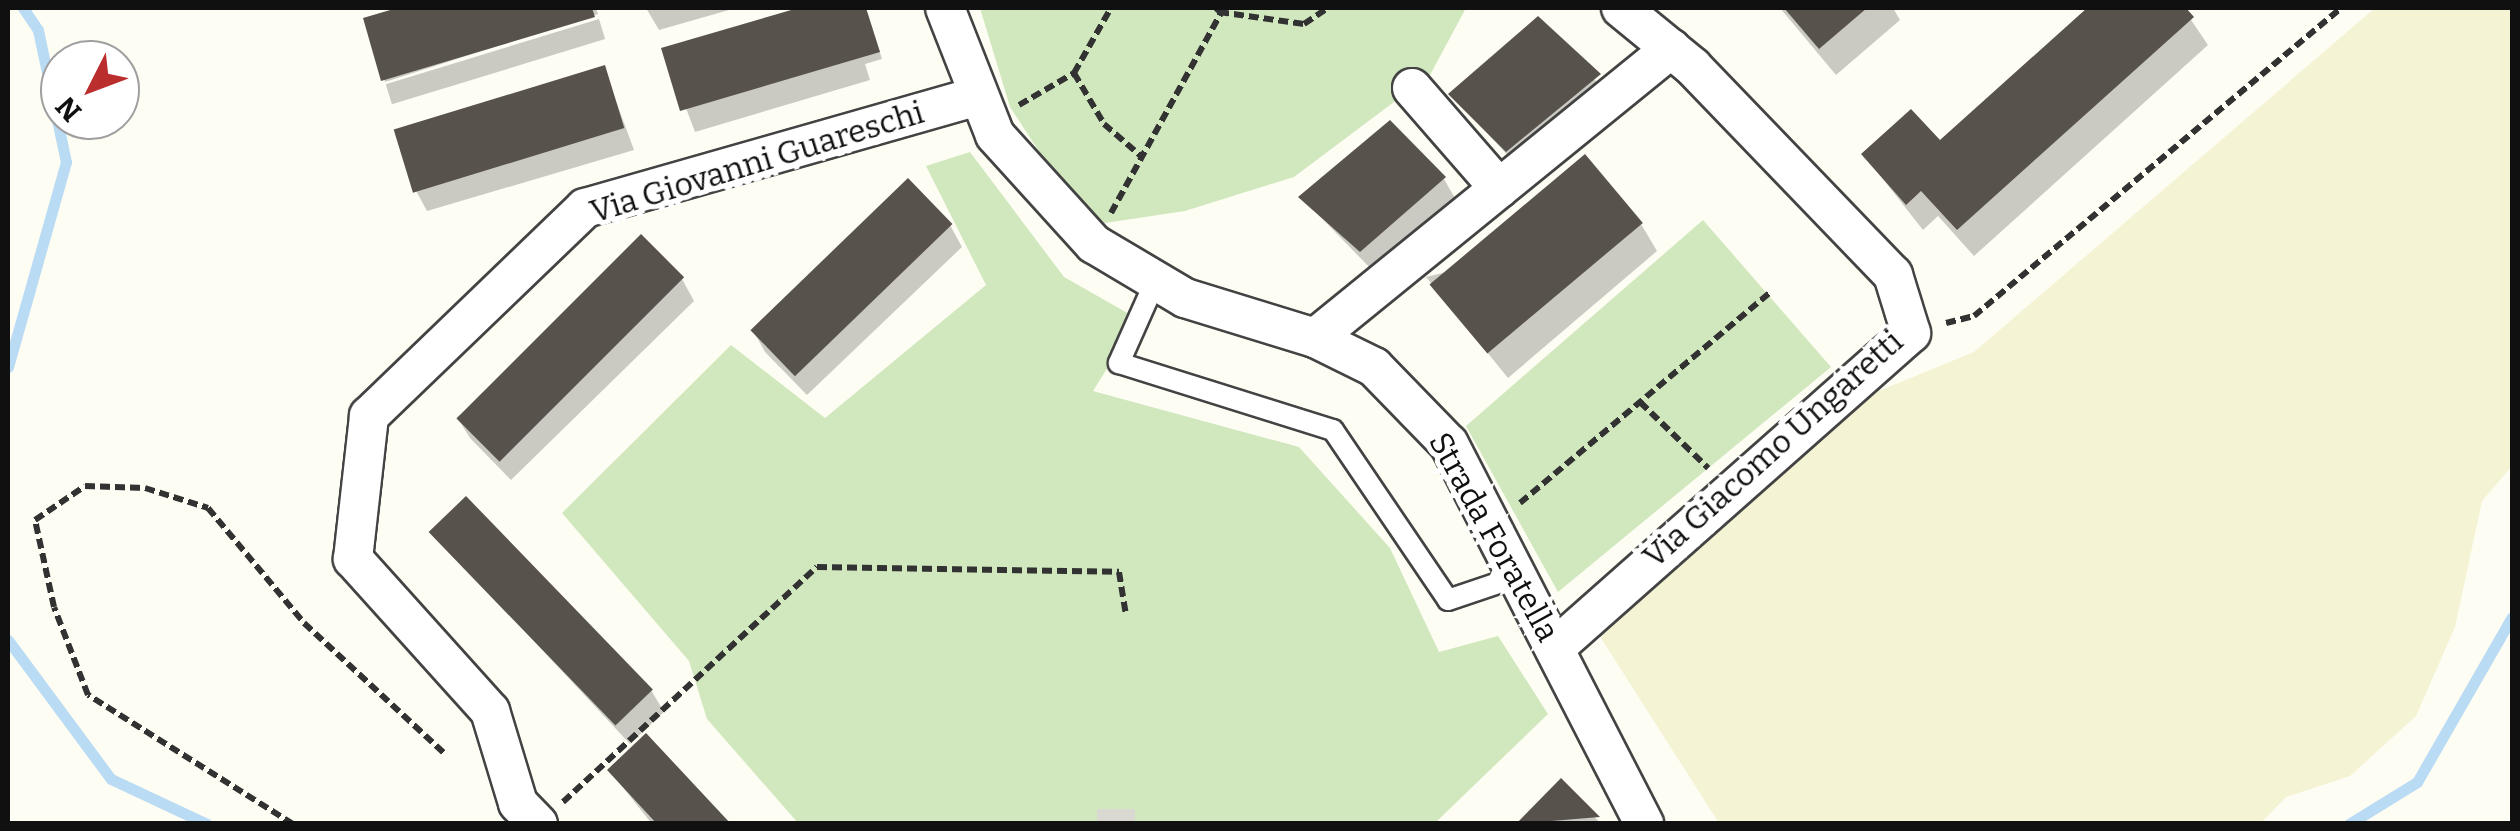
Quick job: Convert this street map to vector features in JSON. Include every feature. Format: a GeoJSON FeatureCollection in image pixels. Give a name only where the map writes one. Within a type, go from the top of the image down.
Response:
{"type":"FeatureCollection","features":[{"type":"Feature","properties":{"kind":"street","name":"Strada Foratella"},"geometry":{"type":"LineString","coordinates":[[945,8],[983,110],[1056,212],[1094,244],[1154,282],[1315,338],[1374,367],[1450,444],[1519,576],[1568,634],[1644,824]]}},
{"type":"Feature","properties":{"kind":"street","name":"Via Giacomo Ungaretti"},"geometry":{"type":"LineString","coordinates":[[1568,634],[1911,333],[1893,276],[1671,49],[1621,8]]}},
{"type":"Feature","properties":{"kind":"street"},"geometry":{"type":"LineString","coordinates":[[1315,338],[1671,49]]}},
{"type":"Feature","properties":{"kind":"street"},"geometry":{"type":"LineString","coordinates":[[1412,88],[1499,188]]}},
{"type":"Feature","properties":{"kind":"street","name":"Via Giovanni Guareschi"},"geometry":{"type":"LineString","coordinates":[[546,817],[518,803],[490,711],[354,559],[369,416],[584,208],[983,110]]}},
{"type":"Feature","properties":{"kind":"lane"},"geometry":{"type":"LineString","coordinates":[[1154,282],[1119,363],[1333,430],[1448,600],[1519,576]]}},
{"type":"Feature","properties":{"kind":"path"},"geometry":{"type":"LineString","coordinates":[[983,110],[1074,73],[1112,8]]}},
{"type":"Feature","properties":{"kind":"path"},"geometry":{"type":"LineString","coordinates":[[1094,244],[1217,10],[1304,24],[1328,8]]}},
{"type":"Feature","properties":{"kind":"path"},"geometry":{"type":"LineString","coordinates":[[1911,333],[1974,316],[2341,8]]}},
{"type":"Feature","properties":{"kind":"path"},"geometry":{"type":"LineString","coordinates":[[1074,73],[1104,124],[1142,157]]}},
{"type":"Feature","properties":{"kind":"path"},"geometry":{"type":"LineString","coordinates":[[1492,526],[1771,292]]}},
{"type":"Feature","properties":{"kind":"path"},"geometry":{"type":"LineString","coordinates":[[1640,402],[1730,490]]}},
{"type":"Feature","properties":{"kind":"path"},"geometry":{"type":"LineString","coordinates":[[293,824],[88,695],[54,607],[34,520],[85,486],[145,488],[208,508],[304,623],[446,755]]}},
{"type":"Feature","properties":{"kind":"path"},"geometry":{"type":"LineString","coordinates":[[546,817],[817,567],[1119,572],[1126,615]]}},
{"type":"Feature","properties":{"kind":"path"},"geometry":{"type":"LineString","coordinates":[[1245,824],[1299,824]]}},
{"type":"Feature","properties":{"kind":"green space"},"geometry":{"type":"Polygon","coordinates":[[[980,8],[1466,8],[1430,75],[1294,177],[1185,211],[1105,223],[1067,194],[1010,107],[980,8]]]}},
{"type":"Feature","properties":{"kind":"green space"},"geometry":{"type":"Polygon","coordinates":[[[2375,8],[2512,8],[2512,466],[2482,501],[2455,627],[2416,716],[2350,776],[2286,797],[2261,823],[1719,823],[1599,635],[1874,393],[1974,352],[2375,8]]]}},
{"type":"Feature","properties":{"kind":"green space"},"geometry":{"type":"Polygon","coordinates":[[[970,152],[1064,277],[1138,319],[1093,391],[1299,447],[1390,548],[1439,652],[1498,636],[1548,714],[1435,823],[798,823],[707,719],[689,661],[562,513],[731,345],[825,418],[986,285],[926,166],[970,152]]]}},
{"type":"Feature","properties":{"kind":"green space"},"geometry":{"type":"Polygon","coordinates":[[[1703,220],[1831,367],[1558,592],[1466,426],[1703,220]]]}},
{"type":"Feature","properties":{"kind":"building"},"geometry":{"type":"Polygon","coordinates":[[[397,8],[592,8],[595,17],[381,81],[363,18],[397,8]]]}},
{"type":"Feature","properties":{"kind":"building"},"geometry":{"type":"Polygon","coordinates":[[[798,8],[866,8],[880,52],[680,111],[661,48],[798,8]]]}},
{"type":"Feature","properties":{"kind":"building"},"geometry":{"type":"Polygon","coordinates":[[[1784,8],[1867,8],[1819,49],[1784,8]]]}},
{"type":"Feature","properties":{"kind":"building"},"geometry":{"type":"Polygon","coordinates":[[[2087,8],[2186,8],[2194,17],[1957,230],[1921,191],[1906,205],[1861,154],[1911,109],[1940,140],[2087,8]]]}},
{"type":"Feature","properties":{"kind":"building"},"geometry":{"type":"Polygon","coordinates":[[[1538,16],[1601,74],[1506,152],[1448,94],[1538,16]]]}},
{"type":"Feature","properties":{"kind":"building"},"geometry":{"type":"Polygon","coordinates":[[[605,65],[624,128],[413,193],[394,130],[605,65]]]}},
{"type":"Feature","properties":{"kind":"building"},"geometry":{"type":"Polygon","coordinates":[[[1390,120],[1446,177],[1360,252],[1298,197],[1390,120]]]}},
{"type":"Feature","properties":{"kind":"building"},"geometry":{"type":"Polygon","coordinates":[[[1585,154],[1643,223],[1487,353],[1429,284],[1585,154]]]}},
{"type":"Feature","properties":{"kind":"building"},"geometry":{"type":"Polygon","coordinates":[[[908,178],[952,224],[795,376],[750,330],[908,178]]]}},
{"type":"Feature","properties":{"kind":"building"},"geometry":{"type":"Polygon","coordinates":[[[641,234],[684,277],[500,462],[456,419],[641,234]]]}},
{"type":"Feature","properties":{"kind":"building"},"geometry":{"type":"Polygon","coordinates":[[[466,496],[653,690],[615,726],[429,532],[466,496]]]}},
{"type":"Feature","properties":{"kind":"building"},"geometry":{"type":"Polygon","coordinates":[[[646,733],[731,824],[657,824],[607,770],[646,733]]]}},
{"type":"Feature","properties":{"kind":"building"},"geometry":{"type":"Polygon","coordinates":[[[1561,778],[1600,817],[1516,824],[1561,778]]]}},
{"type":"Feature","properties":{"kind":"waterway"},"geometry":{"type":"LineString","coordinates":[[8,367],[66,162],[38,30],[23,8]]}},
{"type":"Feature","properties":{"kind":"waterway"},"geometry":{"type":"LineString","coordinates":[[2349,824],[2417,782],[2512,617]]}},
{"type":"Feature","properties":{"kind":"waterway"},"geometry":{"type":"LineString","coordinates":[[8,640],[111,779],[207,824]]}},
{"type":"Feature","properties":{"kind":"tunnel"},"geometry":{"type":"LineString","coordinates":[[1116,809],[1116,824]]}}]}
